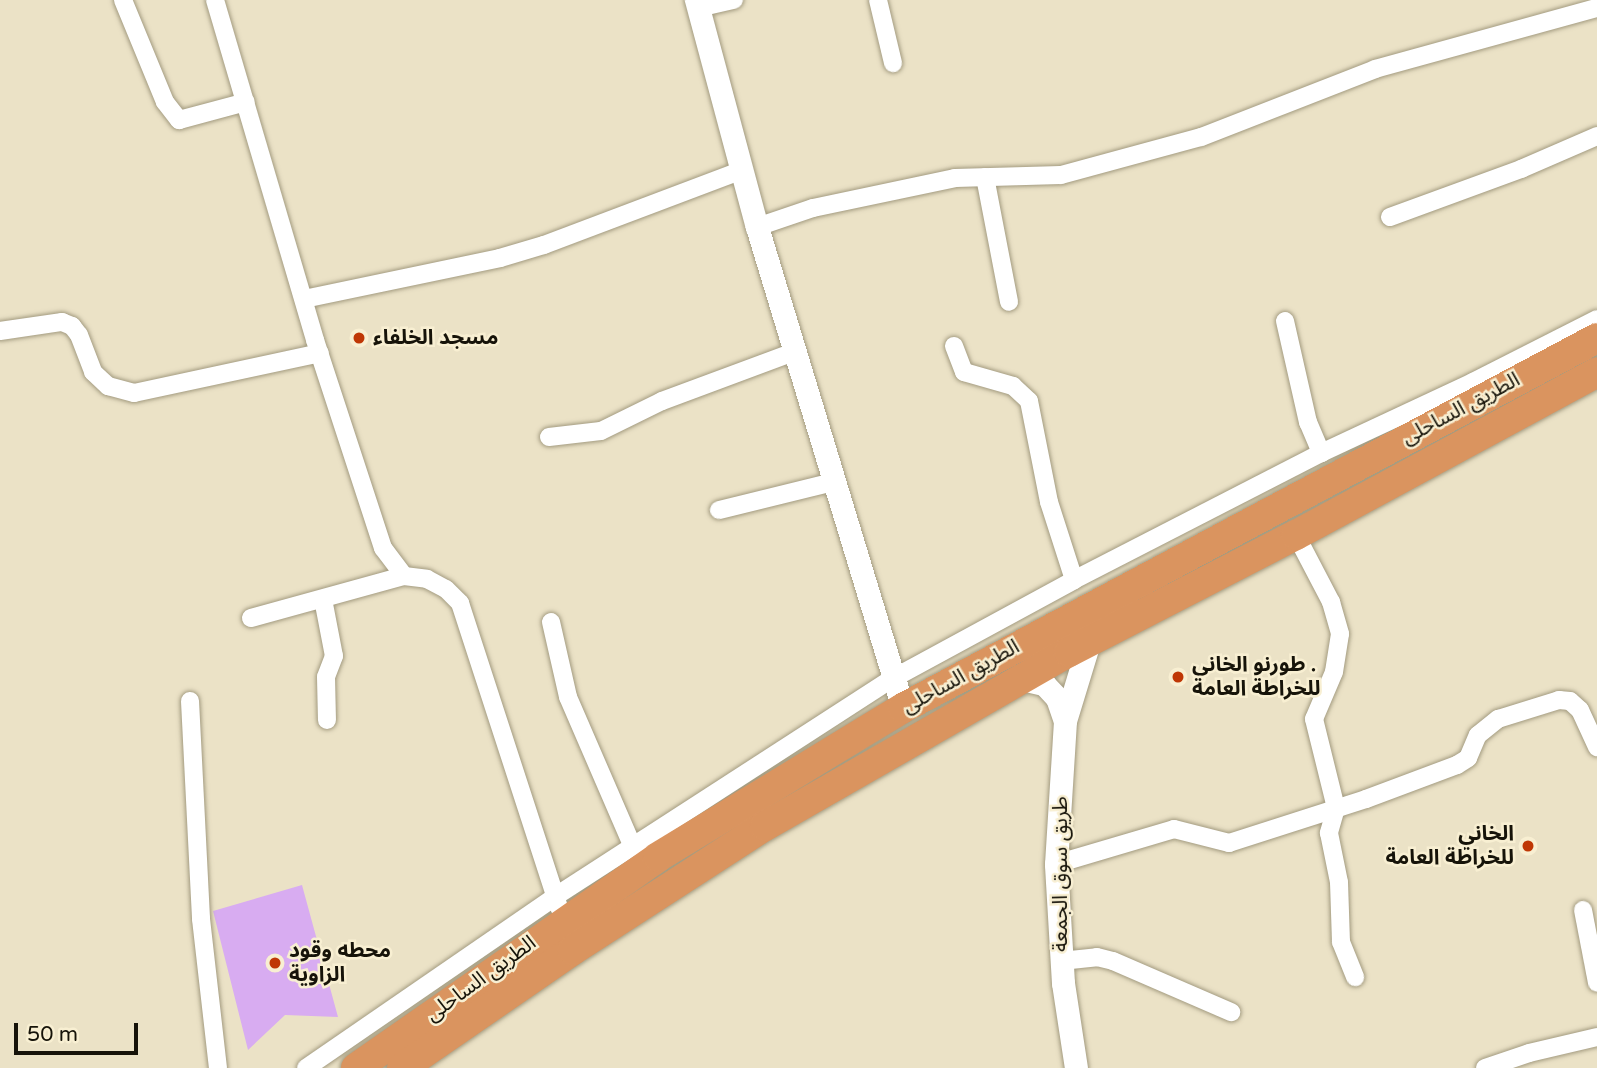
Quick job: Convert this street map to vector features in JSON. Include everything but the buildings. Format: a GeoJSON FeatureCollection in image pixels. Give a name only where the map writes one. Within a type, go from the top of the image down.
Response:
{"type":"FeatureCollection","features":[{"type":"Feature","properties":{"kind":"highway","name":"الطريق الساحلى"},"geometry":{"type":"LineString","coordinates":[[356,1068],[560,908],[658,857],[903,708],[1597,338]]}},
{"type":"Feature","properties":{"kind":"highway","name":"الطريق الساحلى"},"geometry":{"type":"LineString","coordinates":[[402,1068],[573,950],[765,826],[1021,679],[1296,535],[1597,372]]}},
{"type":"Feature","properties":{"kind":"highway"},"geometry":{"type":"LineString","coordinates":[[1499,389],[1514,416]]}},
{"type":"Feature","properties":{"kind":"street"},"geometry":{"type":"LineString","coordinates":[[123,0],[165,102],[179,120],[246,102]]}},
{"type":"Feature","properties":{"kind":"street"},"geometry":{"type":"LineString","coordinates":[[215,0],[320,353],[383,548],[404,576]]}},
{"type":"Feature","properties":{"kind":"street"},"geometry":{"type":"LineString","coordinates":[[734,0],[697,4],[757,227],[892,679],[903,708]]}},
{"type":"Feature","properties":{"kind":"street"},"geometry":{"type":"LineString","coordinates":[[878,0],[892,63]]}},
{"type":"Feature","properties":{"kind":"street"},"geometry":{"type":"LineString","coordinates":[[757,227],[813,208],[955,178],[1061,175],[1171,147],[1375,68],[1597,8]]}},
{"type":"Feature","properties":{"kind":"street"},"geometry":{"type":"LineString","coordinates":[[1390,217],[1521,169],[1597,136]]}},
{"type":"Feature","properties":{"kind":"street"},"geometry":{"type":"LineString","coordinates":[[304,299],[500,258],[544,245],[742,170]]}},
{"type":"Feature","properties":{"kind":"street"},"geometry":{"type":"LineString","coordinates":[[985,177],[1009,302]]}},
{"type":"Feature","properties":{"kind":"street"},"geometry":{"type":"LineString","coordinates":[[306,1068],[560,908],[633,847],[892,679],[1074,580],[1321,453],[1473,382],[1597,319]]}},
{"type":"Feature","properties":{"kind":"street"},"geometry":{"type":"LineString","coordinates":[[1285,321],[1308,422],[1321,453]]}},
{"type":"Feature","properties":{"kind":"street"},"geometry":{"type":"LineString","coordinates":[[0,331],[61,323],[72,326],[93,372],[108,386],[134,393],[320,353]]}},
{"type":"Feature","properties":{"kind":"street"},"geometry":{"type":"LineString","coordinates":[[954,346],[964,372],[1013,386],[1029,401],[1049,502],[1074,580]]}},
{"type":"Feature","properties":{"kind":"street"},"geometry":{"type":"LineString","coordinates":[[548,437],[601,431],[662,401],[794,352]]}},
{"type":"Feature","properties":{"kind":"street"},"geometry":{"type":"LineString","coordinates":[[719,510],[833,482]]}},
{"type":"Feature","properties":{"kind":"street"},"geometry":{"type":"LineString","coordinates":[[1296,535],[1331,602],[1340,634],[1334,672],[1314,719],[1336,808],[1329,833],[1339,882],[1341,942],[1355,977]]}},
{"type":"Feature","properties":{"kind":"street"},"geometry":{"type":"LineString","coordinates":[[251,618],[404,576],[427,579],[446,589],[460,603],[573,950]]}},
{"type":"Feature","properties":{"kind":"street"},"geometry":{"type":"LineString","coordinates":[[324,598],[334,656],[326,677],[327,720]]}},
{"type":"Feature","properties":{"kind":"street"},"geometry":{"type":"LineString","coordinates":[[551,622],[568,697],[633,847]]}},
{"type":"Feature","properties":{"kind":"street","name":"طريق سوق الجمعة"},"geometry":{"type":"LineString","coordinates":[[1076,1068],[1061,961],[1056,864],[1065,721],[1089,642]]}},
{"type":"Feature","properties":{"kind":"street","name":"طريق سوق الجمعة"},"geometry":{"type":"LineString","coordinates":[[1021,679],[1044,684],[1057,698],[1065,721]]}},
{"type":"Feature","properties":{"kind":"street"},"geometry":{"type":"LineString","coordinates":[[1056,864],[1174,829],[1229,844],[1457,765],[1468,758],[1478,735],[1498,719],[1559,700],[1570,701],[1580,709],[1597,747]]}},
{"type":"Feature","properties":{"kind":"street"},"geometry":{"type":"LineString","coordinates":[[190,701],[201,919],[218,1068]]}},
{"type":"Feature","properties":{"kind":"street"},"geometry":{"type":"LineString","coordinates":[[1583,910],[1597,983]]}},
{"type":"Feature","properties":{"kind":"street"},"geometry":{"type":"LineString","coordinates":[[1061,961],[1097,957],[1113,961],[1231,1012]]}},
{"type":"Feature","properties":{"kind":"street"},"geometry":{"type":"LineString","coordinates":[[1485,1068],[1530,1053],[1597,1037]]}},
{"type":"Feature","properties":{"kind":"place","name":"مسجد الخلفاء"},"geometry":{"type":"Point","coordinates":[359,338]}},
{"type":"Feature","properties":{"kind":"place","name":"طورنو الخاني . للخراطة العامة"},"geometry":{"type":"Point","coordinates":[1178,677]}},
{"type":"Feature","properties":{"kind":"place","name":"الخاني للخراطة العامة"},"geometry":{"type":"Point","coordinates":[1528,846]}},
{"type":"Feature","properties":{"kind":"place","name":"محطه وقود الزاوية"},"geometry":{"type":"Point","coordinates":[275,963]}}]}
